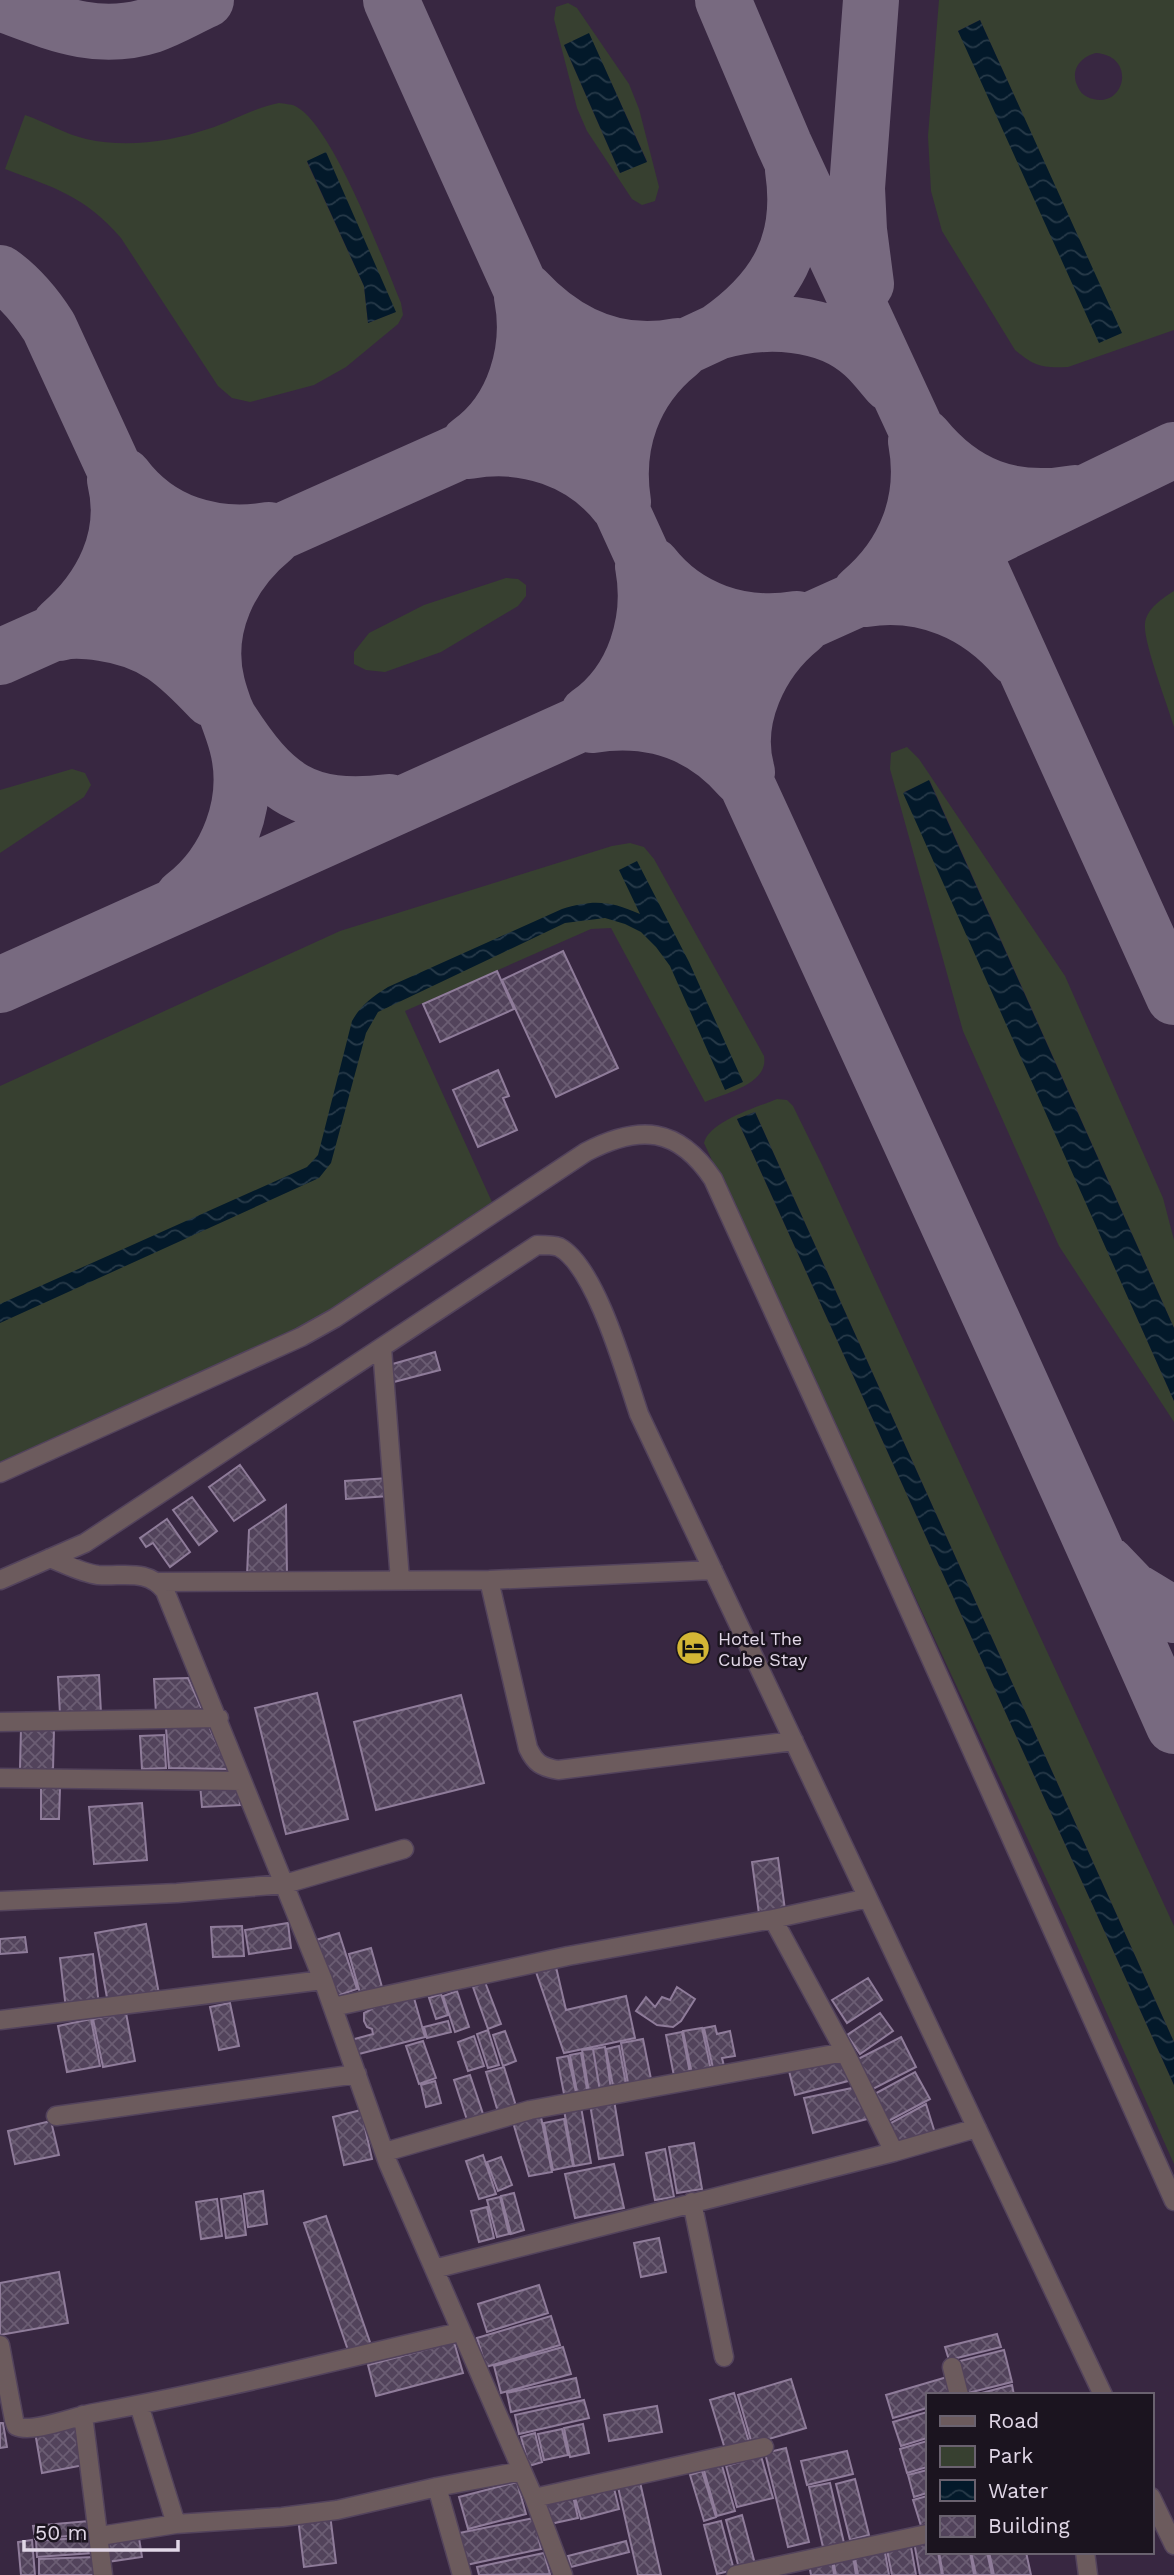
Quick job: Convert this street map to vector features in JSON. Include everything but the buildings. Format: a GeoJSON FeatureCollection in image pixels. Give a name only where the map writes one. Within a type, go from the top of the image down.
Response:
{"type":"FeatureCollection","features":[{"type":"Feature","properties":{"kind":"street"},"geometry":{"type":"LineString","coordinates":[[0,1474],[301,1337],[335,1318],[586,1152],[608,1141],[648,1133],[668,1138],[686,1149],[702,1162],[713,1179],[887,1559],[1174,2202]]}},
{"type":"Feature","properties":{"kind":"street"},"geometry":{"type":"LineString","coordinates":[[0,1580],[85,1543],[537,1245],[559,1247],[575,1261],[604,1311],[639,1414],[1102,2393]]}},
{"type":"Feature","properties":{"kind":"street"},"geometry":{"type":"LineString","coordinates":[[382,1348],[400,1580]]}},
{"type":"Feature","properties":{"kind":"street"},"geometry":{"type":"LineString","coordinates":[[50,1558],[96,1575],[140,1575],[159,1582],[489,1580],[713,1570]]}},
{"type":"Feature","properties":{"kind":"street"},"geometry":{"type":"LineString","coordinates":[[489,1580],[528,1748],[534,1760],[543,1768],[558,1770],[794,1741]]}},
{"type":"Feature","properties":{"kind":"street"},"geometry":{"type":"LineString","coordinates":[[159,1582],[219,1717],[323,1980],[385,2152],[460,2332],[534,2498],[563,2575]]}},
{"type":"Feature","properties":{"kind":"street"},"geometry":{"type":"LineString","coordinates":[[0,1722],[219,1717]]}},
{"type":"Feature","properties":{"kind":"street"},"geometry":{"type":"LineString","coordinates":[[0,1777],[242,1780]]}},
{"type":"Feature","properties":{"kind":"street"},"geometry":{"type":"LineString","coordinates":[[0,1901],[177,1893],[285,1884],[404,1849]]}},
{"type":"Feature","properties":{"kind":"street"},"geometry":{"type":"LineString","coordinates":[[333,2007],[568,1956],[773,1919],[868,1898]]}},
{"type":"Feature","properties":{"kind":"street"},"geometry":{"type":"LineString","coordinates":[[773,1919],[845,2052],[894,2152]]}},
{"type":"Feature","properties":{"kind":"street"},"geometry":{"type":"LineString","coordinates":[[0,2020],[323,1980]]}},
{"type":"Feature","properties":{"kind":"street"},"geometry":{"type":"LineString","coordinates":[[385,2152],[530,2110],[845,2052]]}},
{"type":"Feature","properties":{"kind":"street"},"geometry":{"type":"LineString","coordinates":[[56,2116],[357,2074]]}},
{"type":"Feature","properties":{"kind":"street"},"geometry":{"type":"LineString","coordinates":[[433,2269],[894,2152],[977,2128]]}},
{"type":"Feature","properties":{"kind":"street"},"geometry":{"type":"LineString","coordinates":[[692,2202],[724,2357]]}},
{"type":"Feature","properties":{"kind":"street"},"geometry":{"type":"LineString","coordinates":[[0,2345],[16,2426],[26,2430],[460,2332]]}},
{"type":"Feature","properties":{"kind":"street"},"geometry":{"type":"LineString","coordinates":[[953,2367],[959,2393]]}},
{"type":"Feature","properties":{"kind":"street"},"geometry":{"type":"LineString","coordinates":[[139,2405],[176,2524]]}},
{"type":"Feature","properties":{"kind":"street"},"geometry":{"type":"LineString","coordinates":[[83,2415],[103,2575]]}},
{"type":"Feature","properties":{"kind":"street"},"geometry":{"type":"LineString","coordinates":[[534,2498],[764,2447]]}},
{"type":"Feature","properties":{"kind":"street"},"geometry":{"type":"LineString","coordinates":[[100,2536],[176,2524],[337,2511],[437,2487],[522,2472]]}},
{"type":"Feature","properties":{"kind":"street"},"geometry":{"type":"LineString","coordinates":[[437,2487],[462,2575]]}},
{"type":"Feature","properties":{"kind":"street"},"geometry":{"type":"LineString","coordinates":[[1153,2501],[1174,2545]]}},
{"type":"Feature","properties":{"kind":"street"},"geometry":{"type":"LineString","coordinates":[[736,2575],[926,2534]]}},
{"type":"Feature","properties":{"kind":"street"},"geometry":{"type":"LineString","coordinates":[[1085,2554],[1088,2575]]}},
{"type":"Feature","properties":{"kind":"green space"},"geometry":{"type":"Polygon","coordinates":[[[939,0],[1174,0],[1174,330],[1068,367],[1039,365],[1022,356],[1015,350],[942,231],[931,191],[928,136],[939,0]],[[980,20],[958,31],[1121,333],[980,20]],[[1096,53],[1079,64],[1075,79],[1085,96],[1104,100],[1119,89],[1122,71],[1109,56],[1096,53]]]}},
{"type":"Feature","properties":{"kind":"green space"},"geometry":{"type":"Polygon","coordinates":[[[568,3],[577,8],[629,84],[639,109],[659,187],[655,201],[642,205],[632,199],[587,131],[577,108],[554,19],[556,7],[568,3]],[[589,34],[564,45],[620,173],[647,161],[589,34]]]}},
{"type":"Feature","properties":{"kind":"green space"},"geometry":{"type":"Polygon","coordinates":[[[279,103],[295,106],[325,138],[370,227],[401,303],[403,315],[398,324],[346,367],[314,385],[250,402],[232,398],[218,386],[121,238],[108,224],[68,195],[5,169],[25,115],[86,139],[132,143],[193,134],[279,103]],[[326,153],[307,162],[364,286],[368,323],[395,312],[326,153]]]}},
{"type":"Feature","properties":{"kind":"green space"},"geometry":{"type":"Polygon","coordinates":[[[506,578],[518,579],[526,585],[526,596],[518,606],[441,652],[385,672],[366,670],[354,664],[354,652],[369,633],[424,605],[506,578]]]}},
{"type":"Feature","properties":{"kind":"green space"},"geometry":{"type":"Polygon","coordinates":[[[1174,591],[1174,727],[1152,659],[1145,624],[1152,609],[1174,591]]]}},
{"type":"Feature","properties":{"kind":"green space"},"geometry":{"type":"Polygon","coordinates":[[[907,747],[919,759],[1065,976],[1163,1198],[1174,1240],[1174,1328],[930,781],[904,792],[1174,1401],[1174,1422],[1059,1246],[963,1031],[890,769],[891,753],[907,747]]]}},
{"type":"Feature","properties":{"kind":"green space"},"geometry":{"type":"Polygon","coordinates":[[[72,769],[85,773],[91,785],[84,797],[0,853],[0,790],[72,769]]]}},
{"type":"Feature","properties":{"kind":"green space"},"geometry":{"type":"Polygon","coordinates":[[[630,843],[644,847],[654,859],[764,1056],[764,1066],[760,1074],[744,1086],[705,1102],[611,928],[591,929],[405,1011],[492,1202],[331,1310],[294,1330],[0,1462],[0,1086],[340,931],[612,846],[630,843]]]}},
{"type":"Feature","properties":{"kind":"green space"},"geometry":{"type":"Polygon","coordinates":[[[777,1099],[787,1100],[793,1106],[822,1165],[1174,1926],[1174,2042],[755,1112],[737,1119],[1174,2085],[1174,2164],[1065,1919],[704,1143],[708,1135],[724,1122],[777,1099]]]}},
{"type":"Feature","properties":{"kind":"water"},"geometry":{"type":"Polygon","coordinates":[[[980,20],[1122,333],[1099,343],[958,31],[980,20]]]}},
{"type":"Feature","properties":{"kind":"water"},"geometry":{"type":"Polygon","coordinates":[[[589,33],[647,162],[620,173],[564,45],[589,33]]]}},
{"type":"Feature","properties":{"kind":"water"},"geometry":{"type":"Polygon","coordinates":[[[326,152],[396,312],[368,323],[364,286],[307,161],[326,152]]]}},
{"type":"Feature","properties":{"kind":"water"},"geometry":{"type":"Polygon","coordinates":[[[929,780],[1174,1328],[1174,1401],[903,793],[929,780]]]}},
{"type":"Feature","properties":{"kind":"water"},"geometry":{"type":"Polygon","coordinates":[[[637,861],[689,962],[743,1082],[725,1090],[670,966],[641,932],[605,918],[565,923],[378,1012],[366,1033],[331,1163],[319,1178],[0,1323],[0,1304],[307,1167],[318,1155],[352,1021],[367,1002],[388,987],[562,909],[602,903],[620,906],[640,914],[619,870],[637,861]]]}},
{"type":"Feature","properties":{"kind":"water"},"geometry":{"type":"Polygon","coordinates":[[[755,1112],[1174,2042],[1174,2085],[737,1119],[755,1112]]]}},
{"type":"Feature","properties":{"kind":"taxiway"},"geometry":{"type":"LineString","coordinates":[[0,3],[74,28],[112,32],[152,25],[206,0]]}},
{"type":"Feature","properties":{"kind":"taxiway"},"geometry":{"type":"LineString","coordinates":[[391,0],[1174,1726]]}},
{"type":"Feature","properties":{"kind":"taxiway"},"geometry":{"type":"LineString","coordinates":[[723,0],[784,144],[1174,997]]}},
{"type":"Feature","properties":{"kind":"taxiway"},"geometry":{"type":"LineString","coordinates":[[866,284],[857,188],[871,0]]}},
{"type":"Feature","properties":{"kind":"taxiway"},"geometry":{"type":"LineString","coordinates":[[717,332],[755,300],[781,263],[794,220],[793,170]]}},
{"type":"Feature","properties":{"kind":"taxiway"},"geometry":{"type":"LineString","coordinates":[[0,273],[27,297],[49,327],[229,718],[245,742],[277,778],[294,790],[313,798],[334,803],[389,802]]}},
{"type":"Feature","properties":{"kind":"taxiway"},"geometry":{"type":"LineString","coordinates":[[525,290],[558,319],[594,339],[635,349],[678,346]]}},
{"type":"Feature","properties":{"kind":"taxiway"},"geometry":{"type":"LineString","coordinates":[[469,443],[485,430],[498,414],[516,378],[524,337],[522,297]]}},
{"type":"Feature","properties":{"kind":"taxiway"},"geometry":{"type":"LineString","coordinates":[[0,657],[450,456],[717,332],[774,324],[814,329],[849,343],[868,358],[890,384]]}},
{"type":"Feature","properties":{"kind":"taxiway"},"geometry":{"type":"LineString","coordinates":[[623,502],[621,459],[630,420],[650,384],[679,353]]}},
{"type":"Feature","properties":{"kind":"taxiway"},"geometry":{"type":"LineString","coordinates":[[924,437],[956,468],[991,488],[1030,496],[1075,493]]}},
{"type":"Feature","properties":{"kind":"taxiway"},"geometry":{"type":"LineString","coordinates":[[860,593],[890,562],[909,525],[918,484],[916,441]]}},
{"type":"Feature","properties":{"kind":"taxiway"},"geometry":{"type":"LineString","coordinates":[[469,451],[511,449],[551,457],[588,476],[618,505]]}},
{"type":"Feature","properties":{"kind":"taxiway"},"geometry":{"type":"LineString","coordinates":[[0,985],[971,548],[1174,450]]}},
{"type":"Feature","properties":{"kind":"taxiway"},"geometry":{"type":"LineString","coordinates":[[124,476],[154,506],[189,524],[228,532],[269,530]]}},
{"type":"Feature","properties":{"kind":"taxiway"},"geometry":{"type":"LineString","coordinates":[[60,625],[88,595],[108,560],[118,522],[115,480]]}},
{"type":"Feature","properties":{"kind":"taxiway"},"geometry":{"type":"LineString","coordinates":[[183,897],[213,867],[224,849],[238,809],[241,788],[237,745],[217,684],[214,663],[217,622],[224,603],[244,568],[273,538]]}},
{"type":"Feature","properties":{"kind":"taxiway"},"geometry":{"type":"LineString","coordinates":[[652,565],[682,594],[717,612],[756,621],[797,619]]}},
{"type":"Feature","properties":{"kind":"taxiway"},"geometry":{"type":"LineString","coordinates":[[588,714],[618,685],[637,648],[645,607],[643,566]]}},
{"type":"Feature","properties":{"kind":"taxiway"},"geometry":{"type":"LineString","coordinates":[[865,599],[908,598],[948,608],[985,629],[1016,658]]}},
{"type":"Feature","properties":{"kind":"taxiway"},"geometry":{"type":"LineString","coordinates":[[747,772],[743,732],[753,692],[773,657],[801,628]]}},
{"type":"Feature","properties":{"kind":"taxiway"},"geometry":{"type":"LineString","coordinates":[[59,633],[75,631],[120,636],[150,647],[187,674],[211,699]]}},
{"type":"Feature","properties":{"kind":"taxiway"},"geometry":{"type":"LineString","coordinates":[[592,725],[634,723],[674,731],[709,749],[741,778]]}},
{"type":"Feature","properties":{"kind":"taxiway"},"geometry":{"type":"LineString","coordinates":[[1107,1564],[1131,1589],[1174,1615]]}},
{"type":"Feature","properties":{"kind":"place","name":"Hotel The Cube Stay"},"geometry":{"type":"Point","coordinates":[693,1648]}}]}
